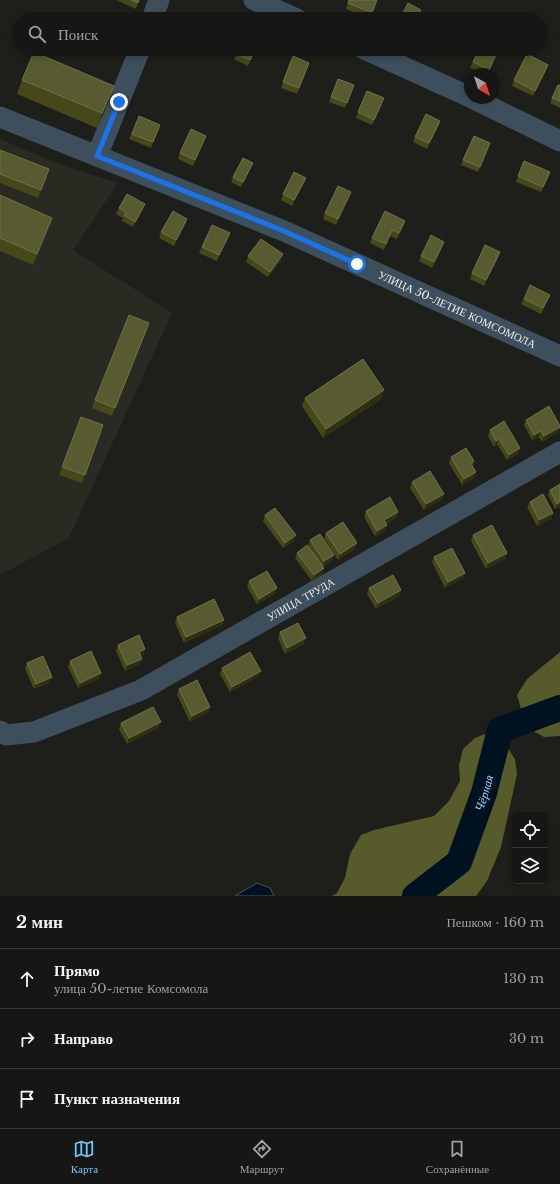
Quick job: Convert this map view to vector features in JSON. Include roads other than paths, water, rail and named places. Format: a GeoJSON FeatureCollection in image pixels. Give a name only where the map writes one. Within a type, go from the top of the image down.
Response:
{"type":"FeatureCollection","features":[{"type":"Feature","properties":{"kind":"street"},"geometry":{"type":"LineString","coordinates":[[155,12],[159,0]]}},
{"type":"Feature","properties":{"kind":"street"},"geometry":{"type":"LineString","coordinates":[[254,0],[281,12]]}},
{"type":"Feature","properties":{"kind":"street"},"geometry":{"type":"LineString","coordinates":[[97,156],[137,56]]}},
{"type":"Feature","properties":{"kind":"street"},"geometry":{"type":"LineString","coordinates":[[379,56],[464,95]]}},
{"type":"Feature","properties":{"kind":"street"},"geometry":{"type":"LineString","coordinates":[[483,104],[560,141]]}},
{"type":"Feature","properties":{"kind":"street","name":"УЛИЦА 50-ЛЕТИЕ КОМСОМОЛА"},"geometry":{"type":"LineString","coordinates":[[0,117],[284,231],[560,356]]}},
{"type":"Feature","properties":{"kind":"street","name":"УЛИЦА ТРУДА"},"geometry":{"type":"LineString","coordinates":[[0,731],[6,735],[34,732],[141,690],[560,452]]}},
{"type":"Feature","properties":{"kind":"water"},"geometry":{"type":"Polygon","coordinates":[[[257,883],[270,888],[274,896],[235,896],[257,883]]]}},
{"type":"Feature","properties":{"kind":"waterway","name":"Чёрная"},"geometry":{"type":"LineString","coordinates":[[415,896],[459,862],[484,793],[500,730],[560,708]]}}]}
